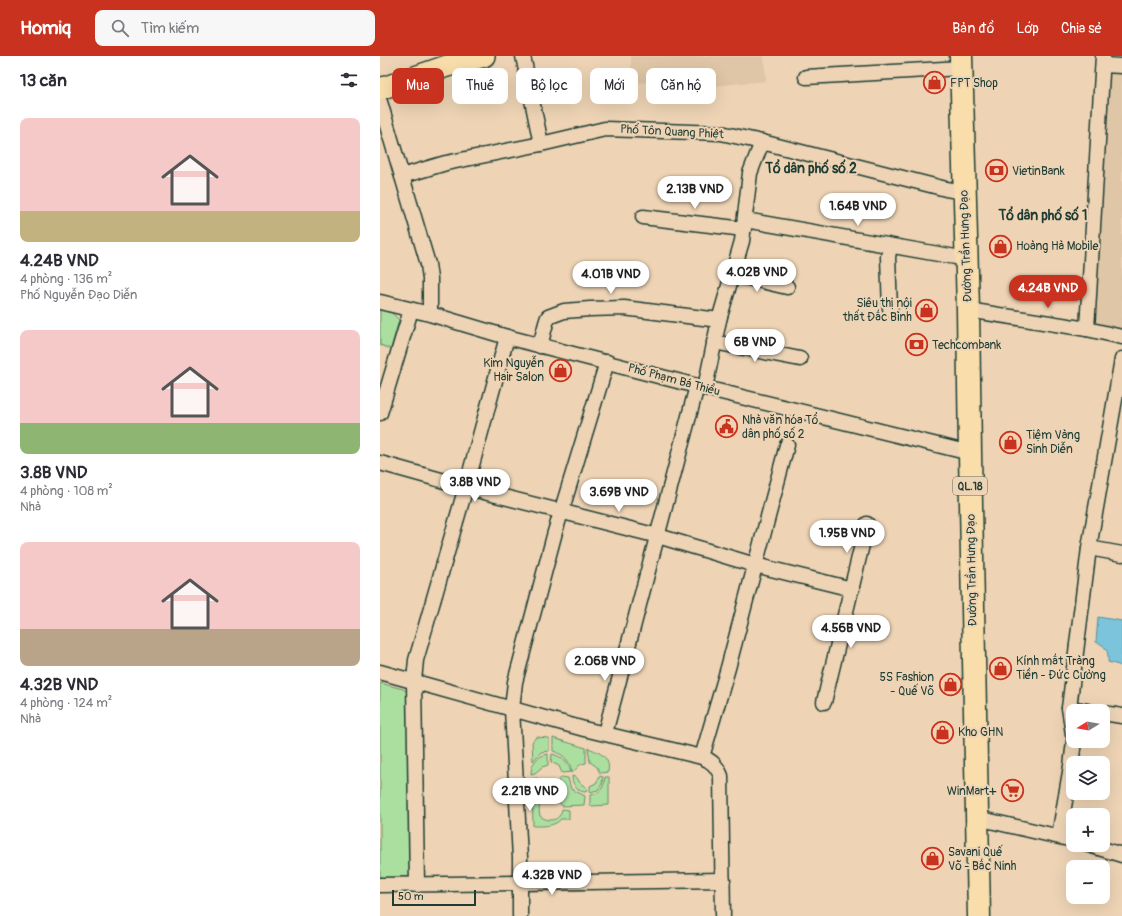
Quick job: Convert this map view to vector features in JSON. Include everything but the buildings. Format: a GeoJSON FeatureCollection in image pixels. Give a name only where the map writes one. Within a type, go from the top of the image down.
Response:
{"type":"FeatureCollection","features":[{"type":"Feature","properties":{"kind":"highway","name":"Đường Trần Hưng Đạo"},"geometry":{"type":"LineString","coordinates":[[961,62],[967,259],[979,916]]}},
{"type":"Feature","properties":{"kind":"main road"},"geometry":{"type":"LineString","coordinates":[[380,89],[447,66],[484,56]]}},
{"type":"Feature","properties":{"kind":"street"},"geometry":{"type":"LineString","coordinates":[[523,56],[541,144]]}},
{"type":"Feature","properties":{"kind":"street"},"geometry":{"type":"LineString","coordinates":[[1087,329],[1103,61],[1122,66]]}},
{"type":"Feature","properties":{"kind":"street"},"geometry":{"type":"LineString","coordinates":[[806,77],[961,62]]}},
{"type":"Feature","properties":{"kind":"street"},"geometry":{"type":"LineString","coordinates":[[380,102],[428,264],[430,279],[430,314]]}},
{"type":"Feature","properties":{"kind":"street","name":"Phố Tôn Quang Phiệt"},"geometry":{"type":"LineString","coordinates":[[402,176],[446,163],[541,144],[605,129],[721,133],[946,189],[964,192]]}},
{"type":"Feature","properties":{"kind":"street"},"geometry":{"type":"LineString","coordinates":[[605,733],[658,536],[742,241],[750,172],[762,142]]}},
{"type":"Feature","properties":{"kind":"street"},"geometry":{"type":"LineString","coordinates":[[643,217],[744,224],[967,259]]}},
{"type":"Feature","properties":{"kind":"street"},"geometry":{"type":"LineString","coordinates":[[890,246],[888,257],[890,309]]}},
{"type":"Feature","properties":{"kind":"street"},"geometry":{"type":"LineString","coordinates":[[732,274],[787,287]]}},
{"type":"Feature","properties":{"kind":"street","name":"Phố Phạm Bá Thiều"},"geometry":{"type":"LineString","coordinates":[[380,302],[430,314],[540,346],[970,453]]}},
{"type":"Feature","properties":{"kind":"street"},"geometry":{"type":"LineString","coordinates":[[540,346],[548,317],[564,311],[624,308],[719,320]]}},
{"type":"Feature","properties":{"kind":"street"},"geometry":{"type":"LineString","coordinates":[[380,413],[411,310]]}},
{"type":"Feature","properties":{"kind":"street"},"geometry":{"type":"LineString","coordinates":[[968,310],[1087,329],[1122,337]]}},
{"type":"Feature","properties":{"kind":"street"},"geometry":{"type":"LineString","coordinates":[[417,885],[414,681],[416,660],[466,487],[507,337]]}},
{"type":"Feature","properties":{"kind":"street"},"geometry":{"type":"LineString","coordinates":[[714,342],[800,359]]}},
{"type":"Feature","properties":{"kind":"street"},"geometry":{"type":"LineString","coordinates":[[1070,704],[1089,548],[1122,359]]}},
{"type":"Feature","properties":{"kind":"street"},"geometry":{"type":"LineString","coordinates":[[520,916],[521,884],[512,709],[515,682],[561,512],[607,362]]}},
{"type":"Feature","properties":{"kind":"street"},"geometry":{"type":"LineString","coordinates":[[702,757],[728,668],[787,445]]}},
{"type":"Feature","properties":{"kind":"street"},"geometry":{"type":"LineString","coordinates":[[380,463],[561,512],[658,536],[755,565],[852,589]]}},
{"type":"Feature","properties":{"kind":"street"},"geometry":{"type":"LineString","coordinates":[[824,702],[867,524]]}},
{"type":"Feature","properties":{"kind":"street"},"geometry":{"type":"LineString","coordinates":[[1089,548],[1122,554]]}},
{"type":"Feature","properties":{"kind":"street"},"geometry":{"type":"LineString","coordinates":[[380,672],[512,709],[702,757],[712,762],[718,769],[720,776],[723,916]]}},
{"type":"Feature","properties":{"kind":"street"},"geometry":{"type":"LineString","coordinates":[[1110,714],[1122,716]]}},
{"type":"Feature","properties":{"kind":"street"},"geometry":{"type":"LineString","coordinates":[[1059,836],[1073,748]]}},
{"type":"Feature","properties":{"kind":"street"},"geometry":{"type":"LineString","coordinates":[[977,818],[1066,838]]}},
{"type":"Feature","properties":{"kind":"street"},"geometry":{"type":"LineString","coordinates":[[1110,851],[1122,855]]}},
{"type":"Feature","properties":{"kind":"street"},"geometry":{"type":"LineString","coordinates":[[380,885],[723,880]]}},
{"type":"Feature","properties":{"kind":"shaded area"},"geometry":{"type":"Polygon","coordinates":[[[631,56],[764,56],[766,81],[716,86],[716,68],[646,68],[646,83],[638,82],[638,68],[631,68],[631,56]]]}},
{"type":"Feature","properties":{"kind":"shaded area"},"geometry":{"type":"Polygon","coordinates":[[[1108,56],[1122,56],[1122,336],[1094,331],[1108,56]]]}},
{"type":"Feature","properties":{"kind":"green space"},"geometry":{"type":"Polygon","coordinates":[[[380,309],[390,311],[399,320],[391,349],[380,345],[380,309]]]}},
{"type":"Feature","properties":{"kind":"green space"},"geometry":{"type":"Polygon","coordinates":[[[380,683],[403,689],[408,692],[410,877],[405,880],[380,881],[380,683]]]}},
{"type":"Feature","properties":{"kind":"green space"},"geometry":{"type":"Polygon","coordinates":[[[536,737],[549,738],[549,751],[541,752],[533,761],[532,742],[536,737]]]}},
{"type":"Feature","properties":{"kind":"green space"},"geometry":{"type":"Polygon","coordinates":[[[553,738],[586,748],[586,763],[581,764],[572,773],[570,765],[566,759],[561,754],[553,751],[553,738]]]}},
{"type":"Feature","properties":{"kind":"green space"},"geometry":{"type":"Polygon","coordinates":[[[588,748],[597,751],[604,756],[608,763],[608,772],[600,773],[597,767],[590,762],[588,748]]]}},
{"type":"Feature","properties":{"kind":"green space"},"geometry":{"type":"Polygon","coordinates":[[[548,754],[548,765],[531,774],[533,763],[541,756],[548,754]]]}},
{"type":"Feature","properties":{"kind":"green space"},"geometry":{"type":"Polygon","coordinates":[[[552,754],[564,760],[571,772],[562,773],[559,766],[551,762],[552,754]]]}},
{"type":"Feature","properties":{"kind":"green space"},"geometry":{"type":"Polygon","coordinates":[[[572,776],[577,778],[580,783],[586,787],[587,791],[585,792],[577,789],[573,782],[572,776]]]}},
{"type":"Feature","properties":{"kind":"green space"},"geometry":{"type":"Polygon","coordinates":[[[600,776],[603,777],[602,784],[598,790],[590,792],[590,786],[596,783],[600,776]]]}},
{"type":"Feature","properties":{"kind":"green space"},"geometry":{"type":"Polygon","coordinates":[[[561,777],[568,778],[571,789],[585,796],[584,805],[562,806],[556,798],[550,795],[551,789],[558,783],[561,777]]]}},
{"type":"Feature","properties":{"kind":"green space"},"geometry":{"type":"Polygon","coordinates":[[[605,777],[609,777],[609,805],[590,806],[590,795],[599,792],[604,784],[605,777]]]}},
{"type":"Feature","properties":{"kind":"green space"},"geometry":{"type":"Polygon","coordinates":[[[537,778],[542,785],[549,788],[548,796],[540,804],[540,816],[547,820],[554,820],[559,816],[562,809],[569,810],[569,819],[561,819],[558,822],[548,826],[533,826],[532,779],[537,778]]]}},
{"type":"Feature","properties":{"kind":"water"},"geometry":{"type":"Polygon","coordinates":[[[1098,617],[1122,621],[1122,666],[1108,662],[1106,649],[1096,642],[1098,617]]]}},
{"type":"Feature","properties":{"kind":"place","name":"FPT Shop"},"geometry":{"type":"Point","coordinates":[935,83]}},
{"type":"Feature","properties":{"kind":"place","name":"VietinBank"},"geometry":{"type":"Point","coordinates":[997,171]}},
{"type":"Feature","properties":{"kind":"place","name":"Hoàng Hà Mobile"},"geometry":{"type":"Point","coordinates":[1000,246]}},
{"type":"Feature","properties":{"kind":"place","name":"Siêu thị nội thất Đắc Bình"},"geometry":{"type":"Point","coordinates":[927,310]}},
{"type":"Feature","properties":{"kind":"place","name":"Techcombank"},"geometry":{"type":"Point","coordinates":[917,345]}},
{"type":"Feature","properties":{"kind":"place","name":"Kim Nguyễn Hair Salon"},"geometry":{"type":"Point","coordinates":[560,370]}},
{"type":"Feature","properties":{"kind":"place","name":"Nhà văn hóa Tổ dân phố số 2"},"geometry":{"type":"Point","coordinates":[726,427]}},
{"type":"Feature","properties":{"kind":"place","name":"Tiệm Vàng Sinh Diễn"},"geometry":{"type":"Point","coordinates":[1011,442]}},
{"type":"Feature","properties":{"kind":"place","name":"Kính mắt Tràng Tiền - Đức Cường"},"geometry":{"type":"Point","coordinates":[1001,668]}},
{"type":"Feature","properties":{"kind":"place","name":"5S Fashion - Quế Võ"},"geometry":{"type":"Point","coordinates":[950,684]}},
{"type":"Feature","properties":{"kind":"place","name":"Kho GHN"},"geometry":{"type":"Point","coordinates":[943,732]}},
{"type":"Feature","properties":{"kind":"place","name":"WinMart+"},"geometry":{"type":"Point","coordinates":[1012,791]}},
{"type":"Feature","properties":{"kind":"place","name":"Savani Quế Võ - Bắc Ninh"},"geometry":{"type":"Point","coordinates":[933,859]}},
{"type":"Feature","properties":{"kind":"district","name":"Tổ dân phố số 2"},"geometry":{"type":"Point","coordinates":[811,168]}},
{"type":"Feature","properties":{"kind":"district","name":"Tổ dân phố số 1"},"geometry":{"type":"Point","coordinates":[1043,215]}}]}
